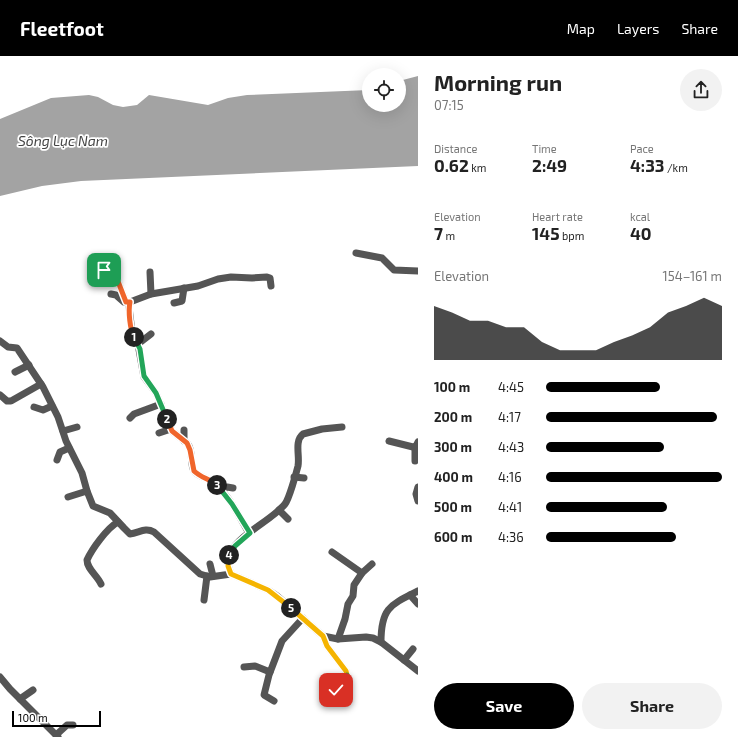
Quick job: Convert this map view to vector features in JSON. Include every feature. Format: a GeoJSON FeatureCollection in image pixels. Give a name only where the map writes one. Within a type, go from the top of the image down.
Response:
{"type":"FeatureCollection","features":[{"type":"Feature","properties":{"kind":"street"},"geometry":{"type":"LineString","coordinates":[[356,253],[382,258],[394,270],[418,271]]}},
{"type":"Feature","properties":{"kind":"street"},"geometry":{"type":"LineString","coordinates":[[104,270],[107,266],[112,266],[128,302],[132,332],[138,344],[144,376],[156,393],[174,434],[184,441],[190,450],[194,471],[200,476],[209,479],[222,490],[250,533]]}},
{"type":"Feature","properties":{"kind":"street"},"geometry":{"type":"LineString","coordinates":[[150,272],[151,294]]}},
{"type":"Feature","properties":{"kind":"street"},"geometry":{"type":"LineString","coordinates":[[111,294],[114,294],[128,302],[151,294],[198,286],[218,279],[231,277],[267,277],[270,278],[271,286]]}},
{"type":"Feature","properties":{"kind":"street"},"geometry":{"type":"LineString","coordinates":[[174,303],[181,303],[184,288]]}},
{"type":"Feature","properties":{"kind":"street"},"geometry":{"type":"LineString","coordinates":[[138,344],[151,334]]}},
{"type":"Feature","properties":{"kind":"street"},"geometry":{"type":"LineString","coordinates":[[0,341],[8,347],[17,348],[42,384],[69,448],[82,473],[93,506],[110,512],[130,534],[146,529],[154,532],[200,574],[210,576],[231,574],[268,590],[323,636],[327,646],[346,671],[346,678],[327,698]]}},
{"type":"Feature","properties":{"kind":"street"},"geometry":{"type":"LineString","coordinates":[[29,356],[32,363],[30,366]]}},
{"type":"Feature","properties":{"kind":"street"},"geometry":{"type":"LineString","coordinates":[[15,372],[30,366]]}},
{"type":"Feature","properties":{"kind":"street"},"geometry":{"type":"LineString","coordinates":[[0,395],[11,401],[42,384]]}},
{"type":"Feature","properties":{"kind":"street"},"geometry":{"type":"LineString","coordinates":[[130,418],[134,414],[161,404]]}},
{"type":"Feature","properties":{"kind":"street"},"geometry":{"type":"LineString","coordinates":[[34,406],[43,410],[52,406]]}},
{"type":"Feature","properties":{"kind":"street"},"geometry":{"type":"LineString","coordinates":[[63,431],[77,427]]}},
{"type":"Feature","properties":{"kind":"street"},"geometry":{"type":"LineString","coordinates":[[231,574],[228,566],[228,556],[235,546],[266,522],[287,502],[298,465],[298,441],[301,436],[303,434],[322,429],[342,427]]}},
{"type":"Feature","properties":{"kind":"street"},"geometry":{"type":"LineString","coordinates":[[158,433],[171,429]]}},
{"type":"Feature","properties":{"kind":"street"},"geometry":{"type":"LineString","coordinates":[[184,430],[184,441]]}},
{"type":"Feature","properties":{"kind":"street"},"geometry":{"type":"LineString","coordinates":[[389,441],[417,444],[414,461]]}},
{"type":"Feature","properties":{"kind":"street"},"geometry":{"type":"LineString","coordinates":[[57,460],[60,452],[69,448]]}},
{"type":"Feature","properties":{"kind":"street"},"geometry":{"type":"LineString","coordinates":[[294,477],[304,478]]}},
{"type":"Feature","properties":{"kind":"street"},"geometry":{"type":"LineString","coordinates":[[222,490],[227,487],[233,488]]}},
{"type":"Feature","properties":{"kind":"street"},"geometry":{"type":"LineString","coordinates":[[418,487],[416,494],[418,501]]}},
{"type":"Feature","properties":{"kind":"street"},"geometry":{"type":"LineString","coordinates":[[68,497],[87,491]]}},
{"type":"Feature","properties":{"kind":"street"},"geometry":{"type":"LineString","coordinates":[[279,510],[288,519]]}},
{"type":"Feature","properties":{"kind":"street"},"geometry":{"type":"LineString","coordinates":[[101,584],[96,575],[87,566],[87,560],[111,526],[118,522]]}},
{"type":"Feature","properties":{"kind":"street"},"geometry":{"type":"LineString","coordinates":[[332,552],[362,573]]}},
{"type":"Feature","properties":{"kind":"street"},"geometry":{"type":"LineString","coordinates":[[204,600],[210,576],[210,564]]}},
{"type":"Feature","properties":{"kind":"street"},"geometry":{"type":"LineString","coordinates":[[338,639],[345,619],[348,604],[353,596],[354,585],[362,573],[372,564]]}},
{"type":"Feature","properties":{"kind":"street"},"geometry":{"type":"LineString","coordinates":[[381,642],[383,620],[388,610],[402,598],[418,591]]}},
{"type":"Feature","properties":{"kind":"street"},"geometry":{"type":"LineString","coordinates":[[410,595],[418,604]]}},
{"type":"Feature","properties":{"kind":"street"},"geometry":{"type":"LineString","coordinates":[[274,700],[264,695],[270,672],[282,641],[302,618]]}},
{"type":"Feature","properties":{"kind":"street"},"geometry":{"type":"LineString","coordinates":[[323,636],[338,639],[373,638],[381,642],[418,670]]}},
{"type":"Feature","properties":{"kind":"street"},"geometry":{"type":"LineString","coordinates":[[404,660],[413,649]]}},
{"type":"Feature","properties":{"kind":"street"},"geometry":{"type":"LineString","coordinates":[[244,666],[255,666],[270,672]]}},
{"type":"Feature","properties":{"kind":"street"},"geometry":{"type":"LineString","coordinates":[[0,677],[57,736],[67,725],[73,725]]}},
{"type":"Feature","properties":{"kind":"street"},"geometry":{"type":"LineString","coordinates":[[20,699],[33,690]]}},
{"type":"Feature","properties":{"kind":"water","name":"Sông Lục Nam"},"geometry":{"type":"Polygon","coordinates":[[[418,76],[418,166],[81,181],[42,186],[0,196],[0,119],[51,98],[89,95],[98,97],[113,105],[123,107],[137,105],[149,95],[208,105],[228,98],[247,95],[362,90],[362,112],[406,112],[406,79],[418,76]]]}},
{"type":"Feature","properties":{"kind":"route"},"geometry":{"type":"LineString","coordinates":[[104,270],[107,266],[112,266],[126,302],[130,302],[129,307],[132,332],[140,349],[144,376],[146,381],[156,393],[172,431],[189,446],[194,471],[196,474],[209,479],[222,490],[250,533],[235,546],[228,556],[228,566],[231,574],[268,590],[277,596],[323,636],[327,646],[347,674],[346,678],[336,690]]}}]}
